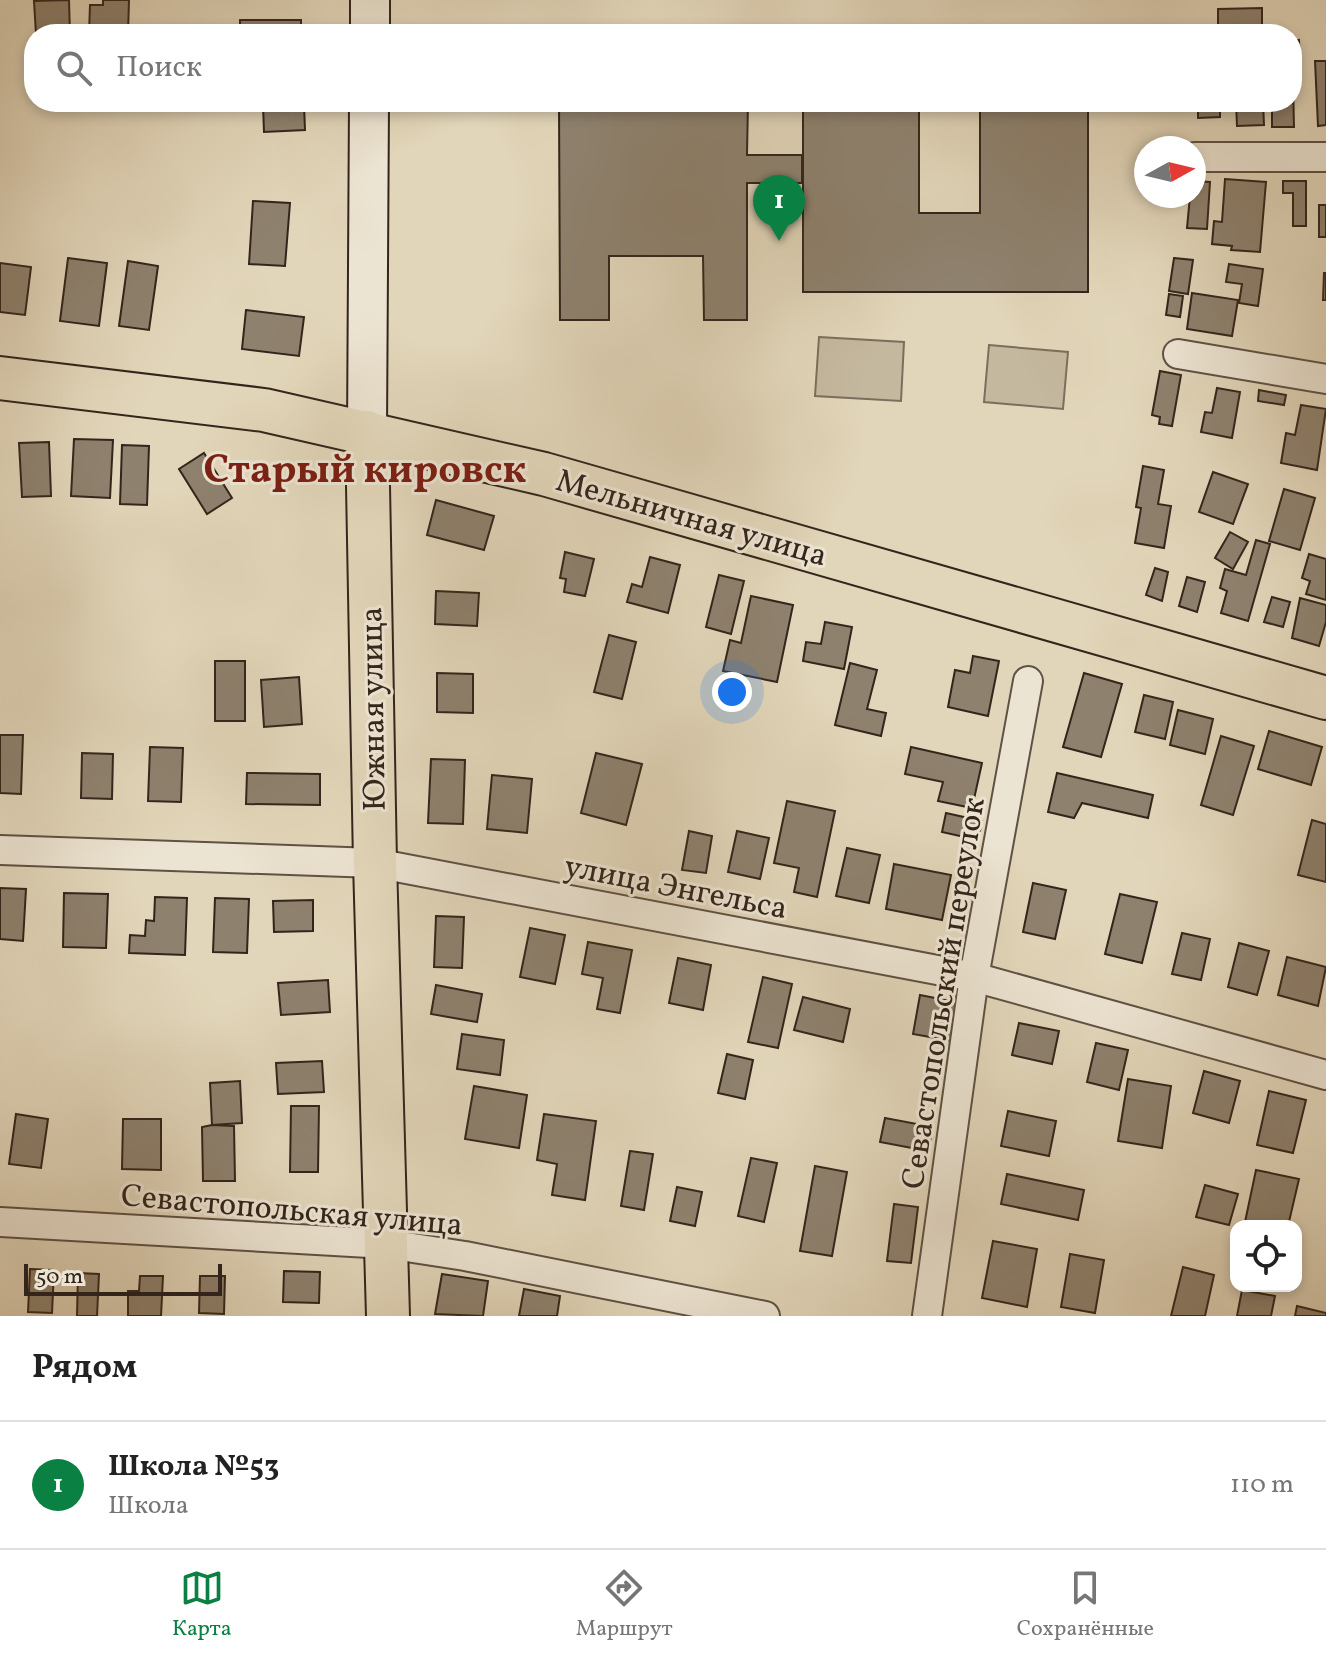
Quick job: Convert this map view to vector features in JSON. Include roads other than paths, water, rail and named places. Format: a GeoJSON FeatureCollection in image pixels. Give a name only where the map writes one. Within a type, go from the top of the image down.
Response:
{"type":"FeatureCollection","features":[{"type":"Feature","properties":{"kind":"main road","name":"Мельничная улица"},"geometry":{"type":"LineString","coordinates":[[0,378],[264,410],[544,474],[1326,698]]}},
{"type":"Feature","properties":{"kind":"main road","name":"Южная улица"},"geometry":{"type":"LineString","coordinates":[[367,432],[388,1316]]}},
{"type":"Feature","properties":{"kind":"street"},"geometry":{"type":"LineString","coordinates":[[370,0],[370,24]]}},
{"type":"Feature","properties":{"kind":"street","name":"Южная улица"},"geometry":{"type":"LineString","coordinates":[[367,432],[369,112]]}},
{"type":"Feature","properties":{"kind":"street"},"geometry":{"type":"LineString","coordinates":[[1206,157],[1326,157]]}},
{"type":"Feature","properties":{"kind":"street"},"geometry":{"type":"LineString","coordinates":[[1178,354],[1326,379]]}},
{"type":"Feature","properties":{"kind":"street","name":"Севастопольский переулок"},"geometry":{"type":"LineString","coordinates":[[927,1316],[974,977],[1028,681]]}},
{"type":"Feature","properties":{"kind":"street","name":"улица Энгельса"},"geometry":{"type":"LineString","coordinates":[[0,850],[375,863],[974,977],[1326,1075]]}},
{"type":"Feature","properties":{"kind":"street","name":"Севастопольская улица"},"geometry":{"type":"LineString","coordinates":[[0,1222],[387,1244],[465,1256],[765,1316]]}},
{"type":"Feature","properties":{"kind":"place","name":"Школа №53"},"geometry":{"type":"Point","coordinates":[779,241]}},
{"type":"Feature","properties":{"kind":"district","name":"Старый кировск"},"geometry":{"type":"Point","coordinates":[365,468]}}]}
